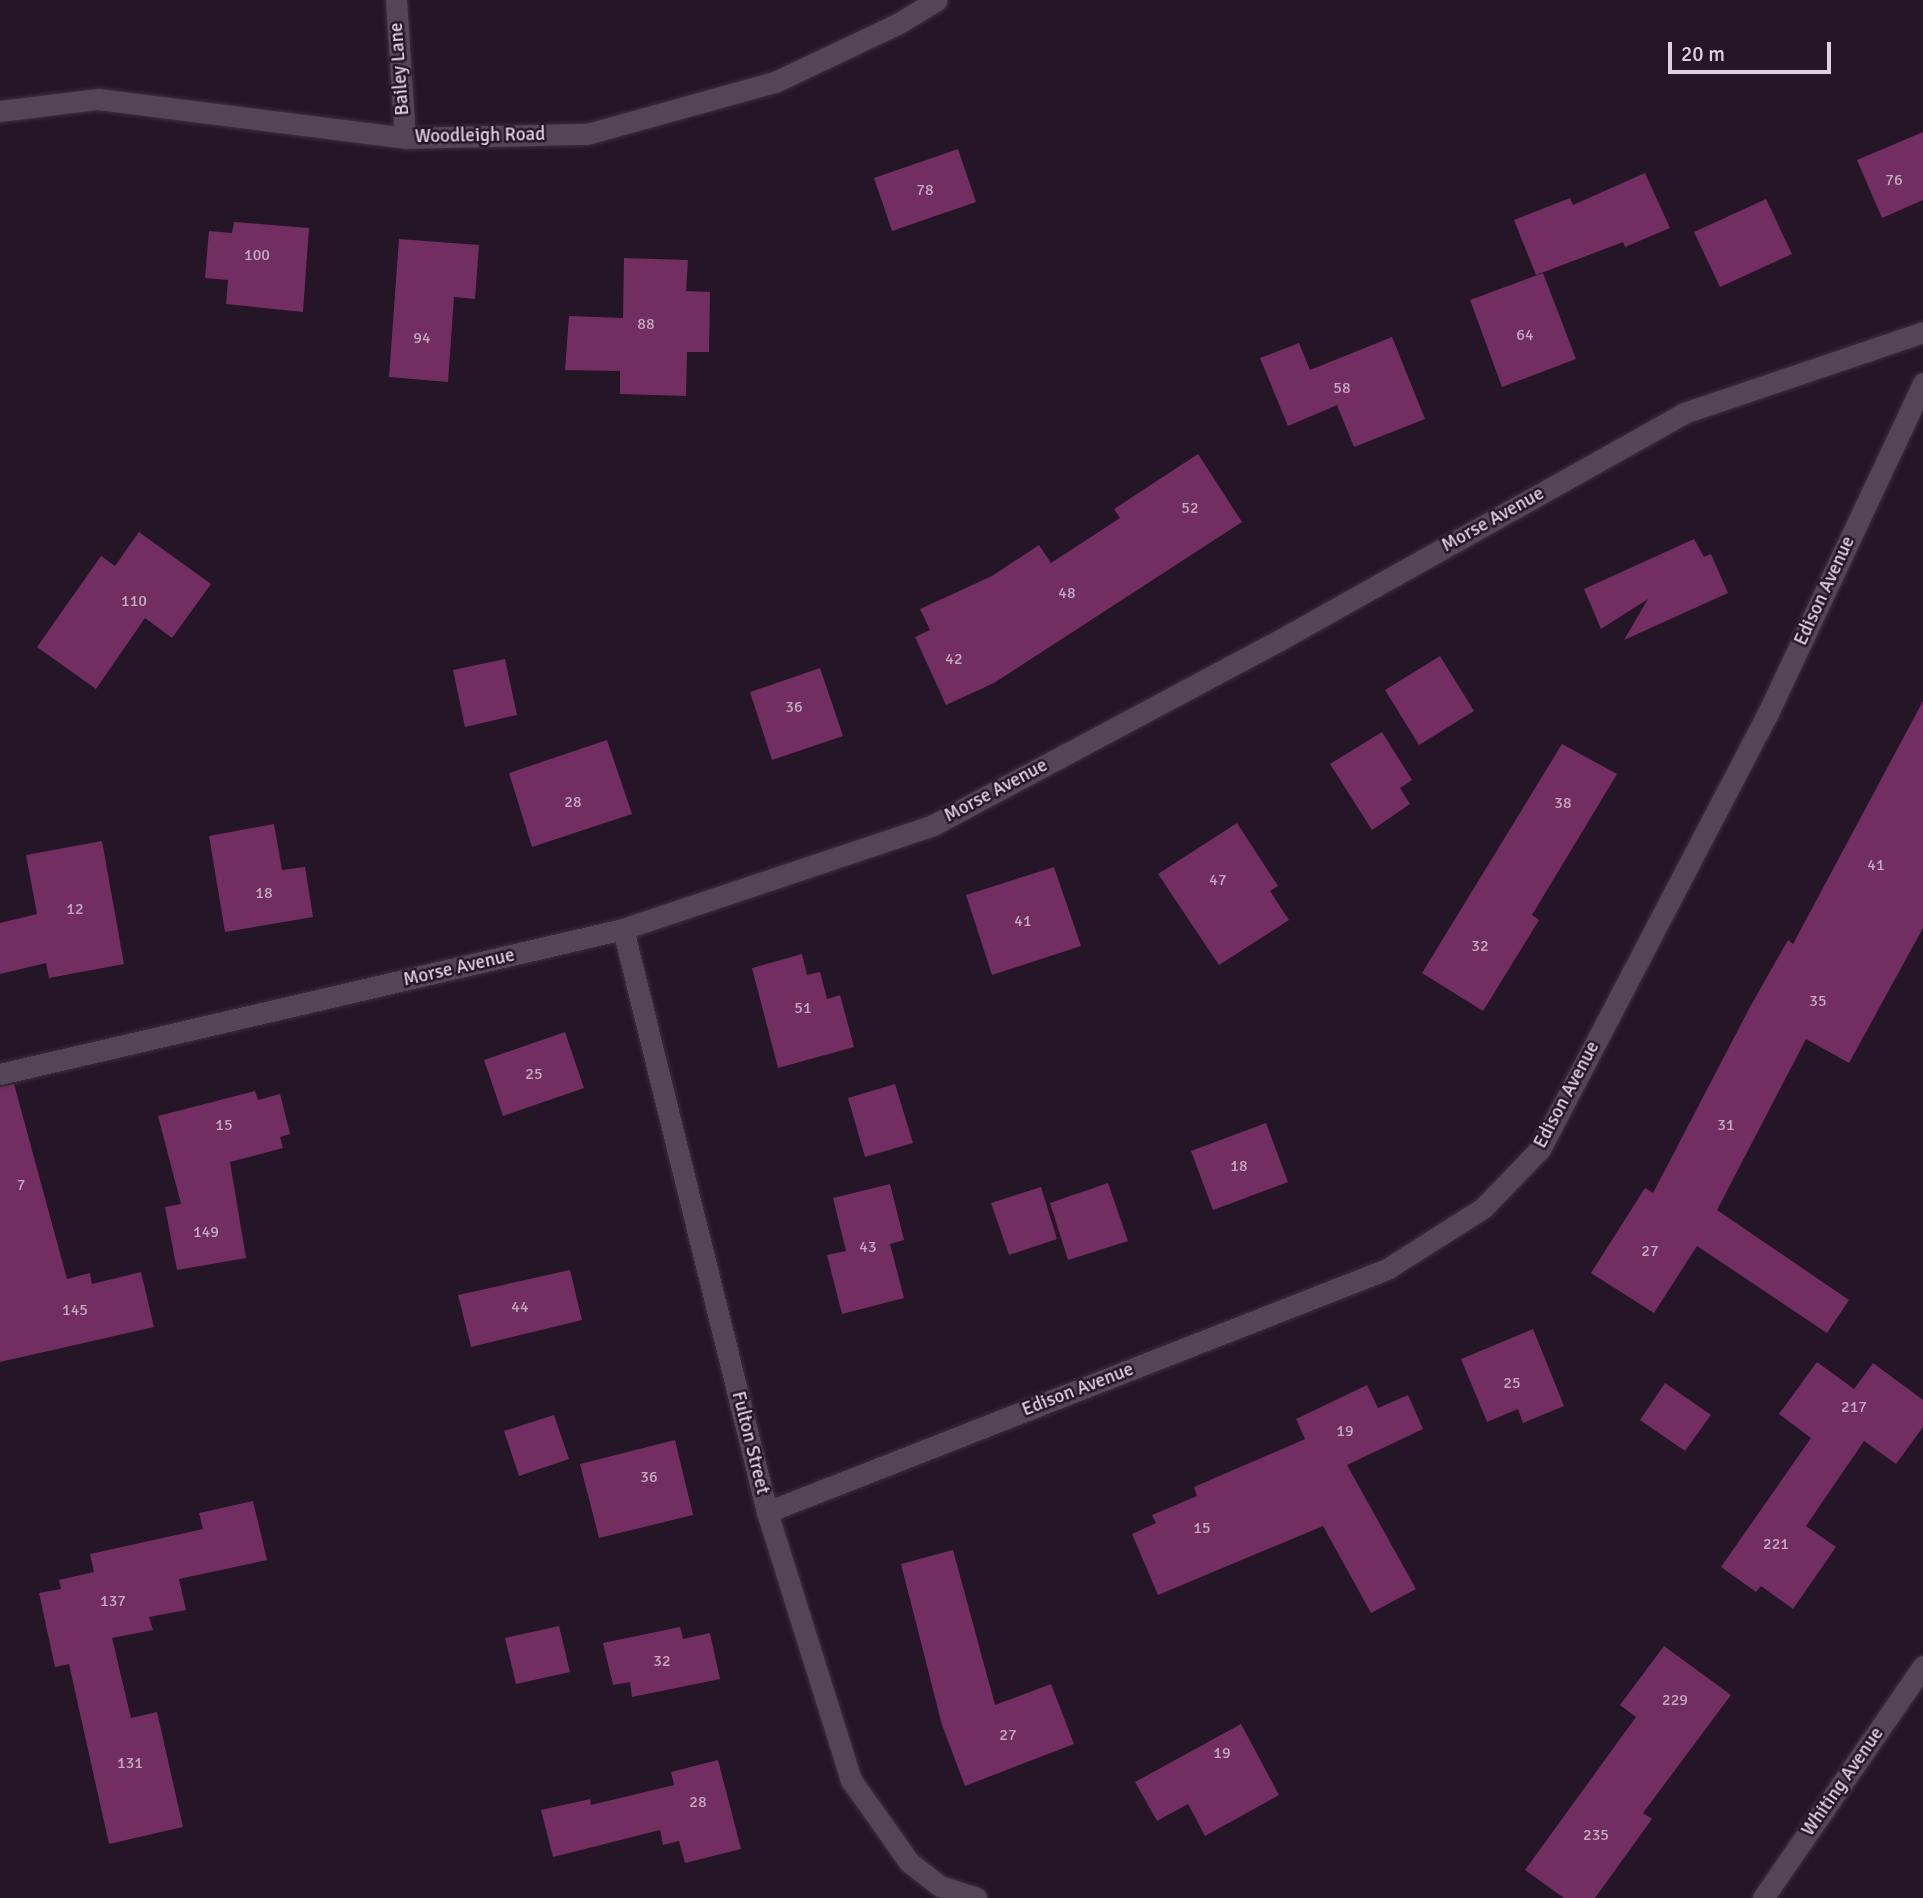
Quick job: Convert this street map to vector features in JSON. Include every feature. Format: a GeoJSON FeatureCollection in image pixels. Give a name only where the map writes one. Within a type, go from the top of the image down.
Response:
{"type":"FeatureCollection","features":[{"type":"Feature","properties":{"kind":"street","name":"Bailey Lane"},"geometry":{"type":"LineString","coordinates":[[396,0],[405,138]]}},
{"type":"Feature","properties":{"kind":"street","name":"Woodleigh Road"},"geometry":{"type":"LineString","coordinates":[[0,111],[98,99],[405,138],[587,134],[775,82],[899,23],[937,0]]}},
{"type":"Feature","properties":{"kind":"street","name":"Morse Avenue"},"geometry":{"type":"LineString","coordinates":[[0,1074],[624,929],[933,825],[1278,641],[1685,413],[1923,332]]}},
{"type":"Feature","properties":{"kind":"street","name":"Edison Avenue"},"geometry":{"type":"LineString","coordinates":[[767,1512],[1387,1269],[1483,1209],[1540,1149],[1767,715],[1923,383]]}},
{"type":"Feature","properties":{"kind":"street","name":"Fulton Street"},"geometry":{"type":"LineString","coordinates":[[624,929],[767,1512],[851,1780],[909,1862],[940,1886],[976,1898]]}},
{"type":"Feature","properties":{"kind":"street","name":"Whiting Avenue"},"geometry":{"type":"LineString","coordinates":[[1763,1898],[1923,1666]]}},
{"type":"Feature","properties":{"kind":"building"},"geometry":{"type":"Polygon","coordinates":[[[1923,132],[1923,200],[1882,218],[1857,160],[1923,132]]]}},
{"type":"Feature","properties":{"kind":"building"},"geometry":{"type":"Polygon","coordinates":[[[958,149],[976,202],[892,231],[874,178],[958,149]]]}},
{"type":"Feature","properties":{"kind":"building"},"geometry":{"type":"Polygon","coordinates":[[[1645,173],[1670,228],[1625,247],[1623,242],[1536,275],[1514,220],[1570,198],[1573,205],[1645,173]]]}},
{"type":"Feature","properties":{"kind":"building"},"geometry":{"type":"Polygon","coordinates":[[[1766,199],[1792,254],[1720,287],[1694,232],[1766,199]]]}},
{"type":"Feature","properties":{"kind":"building"},"geometry":{"type":"Polygon","coordinates":[[[234,222],[309,228],[303,312],[226,304],[228,280],[205,278],[209,231],[232,233],[234,222]]]}},
{"type":"Feature","properties":{"kind":"building"},"geometry":{"type":"Polygon","coordinates":[[[399,239],[479,245],[475,299],[454,297],[448,382],[389,377],[399,239]]]}},
{"type":"Feature","properties":{"kind":"building"},"geometry":{"type":"Polygon","coordinates":[[[624,258],[688,260],[686,291],[710,292],[709,352],[687,352],[686,396],[620,394],[620,371],[565,370],[569,316],[623,318],[624,258]]]}},
{"type":"Feature","properties":{"kind":"building"},"geometry":{"type":"Polygon","coordinates":[[[1543,273],[1576,359],[1502,387],[1470,300],[1543,273]]]}},
{"type":"Feature","properties":{"kind":"building"},"geometry":{"type":"Polygon","coordinates":[[[1392,337],[1425,419],[1354,447],[1337,405],[1288,426],[1260,358],[1299,343],[1310,370],[1392,337]]]}},
{"type":"Feature","properties":{"kind":"building"},"geometry":{"type":"Polygon","coordinates":[[[1198,454],[1242,522],[994,683],[946,705],[915,637],[930,630],[920,609],[992,576],[1039,545],[1051,563],[1120,518],[1114,509],[1198,454]]]}},
{"type":"Feature","properties":{"kind":"building"},"geometry":{"type":"Polygon","coordinates":[[[139,532],[211,584],[172,638],[145,618],[96,689],[37,647],[101,556],[115,566],[139,532]]]}},
{"type":"Feature","properties":{"kind":"building"},"geometry":{"type":"Polygon","coordinates":[[[1694,539],[1704,557],[1711,554],[1728,593],[1624,640],[1648,599],[1601,629],[1584,589],[1694,539]]]}},
{"type":"Feature","properties":{"kind":"building"},"geometry":{"type":"Polygon","coordinates":[[[1440,656],[1474,711],[1419,745],[1385,690],[1440,656]]]}},
{"type":"Feature","properties":{"kind":"building"},"geometry":{"type":"Polygon","coordinates":[[[505,659],[517,715],[465,727],[453,670],[505,659]]]}},
{"type":"Feature","properties":{"kind":"building"},"geometry":{"type":"Polygon","coordinates":[[[820,668],[843,736],[772,760],[750,692],[820,668]]]}},
{"type":"Feature","properties":{"kind":"building"},"geometry":{"type":"Polygon","coordinates":[[[1923,701],[1923,928],[1849,1063],[1806,1039],[1717,1210],[1849,1300],[1827,1333],[1697,1246],[1654,1313],[1591,1273],[1645,1188],[1653,1193],[1750,1007],[1788,940],[1793,944],[1923,701]]]}},
{"type":"Feature","properties":{"kind":"building"},"geometry":{"type":"Polygon","coordinates":[[[1382,732],[1412,780],[1400,788],[1410,804],[1372,830],[1330,764],[1382,732]]]}},
{"type":"Feature","properties":{"kind":"building"},"geometry":{"type":"Polygon","coordinates":[[[607,740],[632,814],[532,847],[509,773],[607,740]]]}},
{"type":"Feature","properties":{"kind":"building"},"geometry":{"type":"Polygon","coordinates":[[[1562,744],[1617,774],[1532,915],[1539,920],[1483,1011],[1422,973],[1562,744]]]}},
{"type":"Feature","properties":{"kind":"building"},"geometry":{"type":"Polygon","coordinates":[[[1237,823],[1278,886],[1270,891],[1289,920],[1219,965],[1158,874],[1237,823]]]}},
{"type":"Feature","properties":{"kind":"building"},"geometry":{"type":"Polygon","coordinates":[[[274,824],[282,870],[305,867],[313,917],[225,932],[209,836],[274,824]]]}},
{"type":"Feature","properties":{"kind":"building"},"geometry":{"type":"Polygon","coordinates":[[[102,841],[124,964],[49,978],[46,963],[0,974],[0,923],[37,914],[26,855],[102,841]]]}},
{"type":"Feature","properties":{"kind":"building"},"geometry":{"type":"Polygon","coordinates":[[[1054,867],[1081,946],[992,975],[966,895],[1054,867]]]}},
{"type":"Feature","properties":{"kind":"building"},"geometry":{"type":"Polygon","coordinates":[[[802,954],[807,975],[820,972],[827,999],[840,995],[854,1047],[778,1068],[752,968],[802,954]]]}},
{"type":"Feature","properties":{"kind":"building"},"geometry":{"type":"Polygon","coordinates":[[[565,1032],[584,1088],[503,1116],[484,1060],[565,1032]]]}},
{"type":"Feature","properties":{"kind":"building"},"geometry":{"type":"Polygon","coordinates":[[[14,1084],[67,1279],[90,1273],[92,1284],[141,1272],[154,1327],[0,1362],[0,1087],[14,1084]]]}},
{"type":"Feature","properties":{"kind":"building"},"geometry":{"type":"Polygon","coordinates":[[[895,1084],[913,1143],[865,1157],[848,1098],[895,1084]]]}},
{"type":"Feature","properties":{"kind":"building"},"geometry":{"type":"Polygon","coordinates":[[[255,1091],[258,1100],[280,1094],[290,1134],[280,1137],[283,1148],[230,1162],[246,1258],[177,1270],[165,1207],[181,1204],[158,1116],[255,1091]]]}},
{"type":"Feature","properties":{"kind":"building"},"geometry":{"type":"Polygon","coordinates":[[[1266,1123],[1288,1182],[1213,1210],[1191,1151],[1266,1123]]]}},
{"type":"Feature","properties":{"kind":"building"},"geometry":{"type":"Polygon","coordinates":[[[1108,1183],[1128,1241],[1068,1260],[1050,1203],[1108,1183]]]}},
{"type":"Feature","properties":{"kind":"building"},"geometry":{"type":"Polygon","coordinates":[[[890,1184],[904,1240],[890,1244],[904,1298],[842,1314],[827,1255],[846,1251],[833,1198],[890,1184]]]}},
{"type":"Feature","properties":{"kind":"building"},"geometry":{"type":"Polygon","coordinates":[[[1041,1187],[1057,1239],[1009,1255],[991,1203],[1041,1187]]]}},
{"type":"Feature","properties":{"kind":"building"},"geometry":{"type":"Polygon","coordinates":[[[570,1270],[582,1320],[471,1347],[458,1295],[570,1270]]]}},
{"type":"Feature","properties":{"kind":"building"},"geometry":{"type":"Polygon","coordinates":[[[1533,1329],[1564,1406],[1523,1423],[1518,1409],[1487,1422],[1461,1359],[1533,1329]]]}},
{"type":"Feature","properties":{"kind":"building"},"geometry":{"type":"Polygon","coordinates":[[[1817,1362],[1854,1389],[1873,1363],[1923,1400],[1923,1427],[1896,1464],[1864,1441],[1806,1526],[1836,1547],[1793,1609],[1761,1586],[1756,1592],[1721,1567],[1811,1438],[1779,1414],[1817,1362]]]}},
{"type":"Feature","properties":{"kind":"building"},"geometry":{"type":"Polygon","coordinates":[[[1665,1383],[1711,1415],[1685,1451],[1640,1420],[1665,1383]]]}},
{"type":"Feature","properties":{"kind":"building"},"geometry":{"type":"Polygon","coordinates":[[[1367,1385],[1378,1408],[1408,1395],[1423,1429],[1347,1465],[1416,1589],[1371,1613],[1323,1526],[1158,1595],[1132,1534],[1156,1523],[1152,1515],[1197,1496],[1194,1487],[1305,1439],[1296,1419],[1367,1385]]]}},
{"type":"Feature","properties":{"kind":"building"},"geometry":{"type":"Polygon","coordinates":[[[554,1415],[569,1459],[519,1476],[504,1431],[554,1415]]]}},
{"type":"Feature","properties":{"kind":"building"},"geometry":{"type":"Polygon","coordinates":[[[675,1440],[693,1515],[599,1538],[580,1464],[675,1440]]]}},
{"type":"Feature","properties":{"kind":"building"},"geometry":{"type":"Polygon","coordinates":[[[253,1501],[267,1560],[179,1579],[186,1610],[149,1617],[153,1630],[112,1638],[131,1718],[157,1712],[183,1827],[109,1844],[69,1664],[55,1667],[39,1593],[61,1589],[59,1580],[94,1572],[90,1554],[203,1529],[199,1513],[253,1501]]]}},
{"type":"Feature","properties":{"kind":"building"},"geometry":{"type":"Polygon","coordinates":[[[953,1550],[995,1705],[1051,1684],[1074,1744],[965,1786],[942,1725],[901,1564],[953,1550]]]}},
{"type":"Feature","properties":{"kind":"building"},"geometry":{"type":"Polygon","coordinates":[[[559,1626],[570,1672],[516,1684],[505,1638],[559,1626]]]}},
{"type":"Feature","properties":{"kind":"building"},"geometry":{"type":"Polygon","coordinates":[[[680,1627],[683,1639],[710,1633],[720,1679],[632,1697],[630,1682],[613,1685],[603,1643],[680,1627]]]}},
{"type":"Feature","properties":{"kind":"building"},"geometry":{"type":"Polygon","coordinates":[[[1664,1646],[1731,1695],[1643,1813],[1652,1819],[1595,1898],[1564,1898],[1525,1870],[1636,1717],[1620,1705],[1664,1646]]]}},
{"type":"Feature","properties":{"kind":"building"},"geometry":{"type":"Polygon","coordinates":[[[1241,1724],[1279,1795],[1205,1836],[1188,1804],[1157,1821],[1135,1782],[1241,1724]]]}},
{"type":"Feature","properties":{"kind":"building"},"geometry":{"type":"Polygon","coordinates":[[[718,1760],[741,1849],[685,1863],[679,1841],[663,1845],[660,1830],[553,1857],[541,1810],[590,1799],[591,1805],[674,1785],[671,1772],[718,1760]]]}}]}
